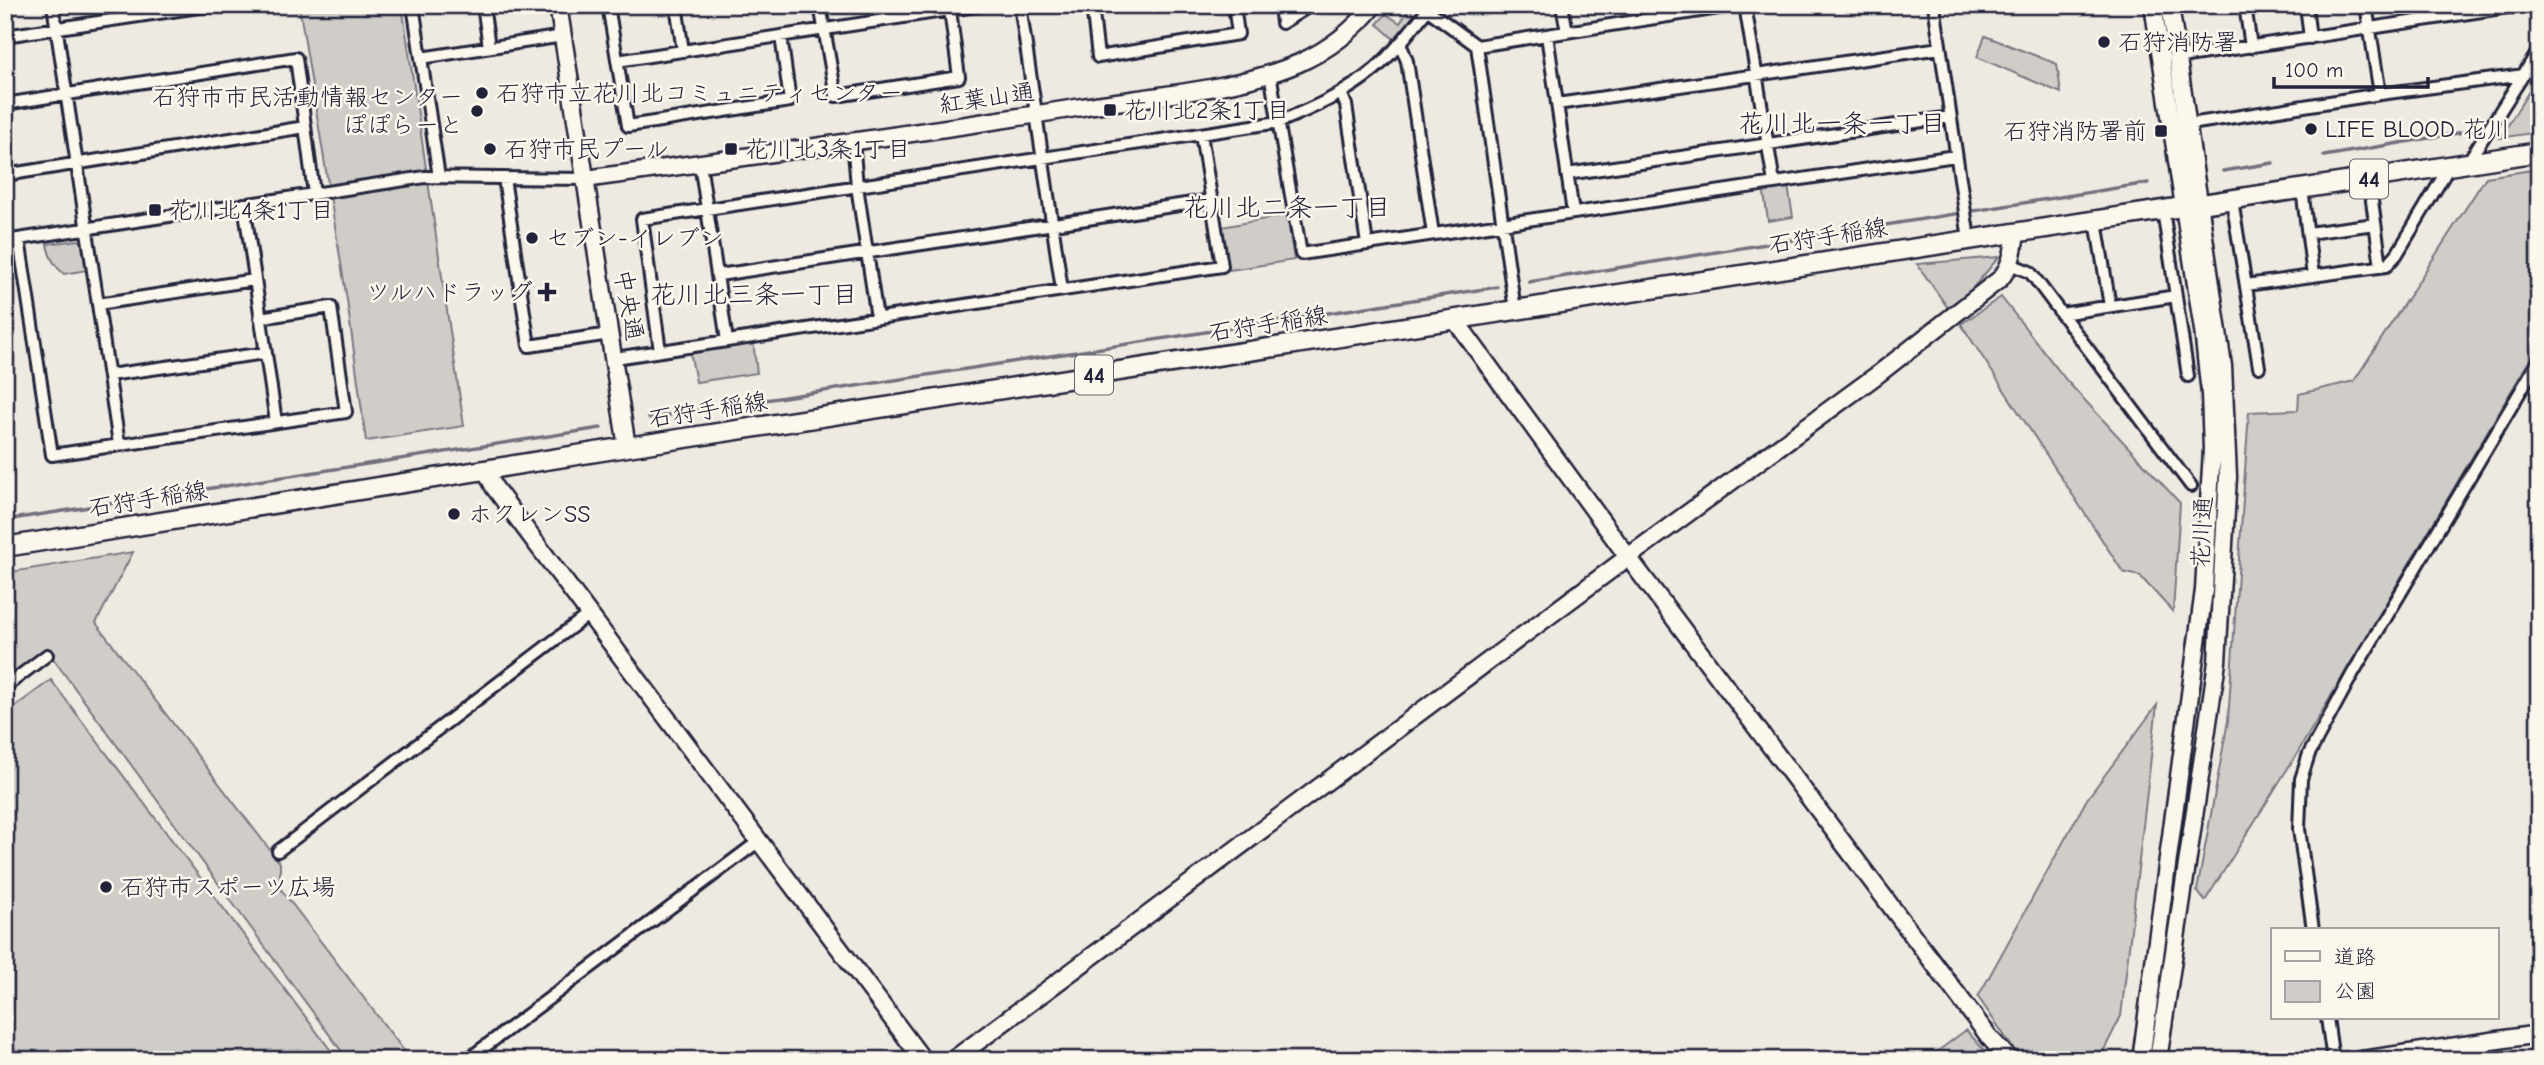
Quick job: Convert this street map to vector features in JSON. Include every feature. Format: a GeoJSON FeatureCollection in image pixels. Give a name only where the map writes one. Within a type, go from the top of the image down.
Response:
{"type":"FeatureCollection","features":[{"type":"Feature","properties":{"kind":"main road","name":"石狩手稲線"},"geometry":{"type":"LineString","coordinates":[[5,547],[627,447],[2539,152]]}},
{"type":"Feature","properties":{"kind":"street"},"geometry":{"type":"LineString","coordinates":[[53,5],[120,444]]}},
{"type":"Feature","properties":{"kind":"street"},"geometry":{"type":"LineString","coordinates":[[5,36],[212,5]]}},
{"type":"Feature","properties":{"kind":"street"},"geometry":{"type":"LineString","coordinates":[[413,5],[439,177]]}},
{"type":"Feature","properties":{"kind":"street"},"geometry":{"type":"LineString","coordinates":[[483,5],[489,47]]}},
{"type":"Feature","properties":{"kind":"street","name":"中央通"},"geometry":{"type":"LineString","coordinates":[[558,5],[627,447]]}},
{"type":"Feature","properties":{"kind":"street"},"geometry":{"type":"LineString","coordinates":[[608,5],[628,125],[790,101],[781,36]]}},
{"type":"Feature","properties":{"kind":"street"},"geometry":{"type":"LineString","coordinates":[[676,5],[682,51]]}},
{"type":"Feature","properties":{"kind":"street"},"geometry":{"type":"LineString","coordinates":[[820,5],[836,96],[959,77],[950,10]]}},
{"type":"Feature","properties":{"kind":"street"},"geometry":{"type":"LineString","coordinates":[[617,61],[982,5]]}},
{"type":"Feature","properties":{"kind":"street"},"geometry":{"type":"LineString","coordinates":[[1020,5],[1062,290]]}},
{"type":"Feature","properties":{"kind":"street"},"geometry":{"type":"LineString","coordinates":[[1092,5],[1098,57],[1237,34],[1234,5]]}},
{"type":"Feature","properties":{"kind":"street"},"geometry":{"type":"LineString","coordinates":[[1280,5],[1282,23],[1311,5]]}},
{"type":"Feature","properties":{"kind":"street","name":"紅葉山通"},"geometry":{"type":"LineString","coordinates":[[585,179],[1035,115],[1250,79],[1299,63],[1341,38],[1363,19],[1374,5]]}},
{"type":"Feature","properties":{"kind":"street"},"geometry":{"type":"LineString","coordinates":[[1562,5],[1567,32]]}},
{"type":"Feature","properties":{"kind":"street"},"geometry":{"type":"LineString","coordinates":[[1477,46],[1699,8],[1738,5]]}},
{"type":"Feature","properties":{"kind":"street"},"geometry":{"type":"LineString","coordinates":[[1745,5],[1773,183]]}},
{"type":"Feature","properties":{"kind":"street"},"geometry":{"type":"LineString","coordinates":[[1934,5],[1969,239]]}},
{"type":"Feature","properties":{"kind":"street","name":"花川通"},"geometry":{"type":"LineString","coordinates":[[2141,1060],[2204,590],[2210,503],[2210,394],[2191,206],[2188,125],[2153,5]]}},
{"type":"Feature","properties":{"kind":"street","name":"花川通"},"geometry":{"type":"LineString","coordinates":[[2158,1060],[2217,662],[2226,526],[2227,427],[2224,366],[2191,206],[2170,127],[2170,5]]}},
{"type":"Feature","properties":{"kind":"street"},"geometry":{"type":"LineString","coordinates":[[2245,5],[2251,47]]}},
{"type":"Feature","properties":{"kind":"street"},"geometry":{"type":"LineString","coordinates":[[2306,5],[2310,37]]}},
{"type":"Feature","properties":{"kind":"street"},"geometry":{"type":"LineString","coordinates":[[2366,5],[2380,94]]}},
{"type":"Feature","properties":{"kind":"street"},"geometry":{"type":"LineString","coordinates":[[2427,5],[2429,19]]}},
{"type":"Feature","properties":{"kind":"street"},"geometry":{"type":"LineString","coordinates":[[2169,59],[2521,5]]}},
{"type":"Feature","properties":{"kind":"street"},"geometry":{"type":"LineString","coordinates":[[660,351],[642,219],[1279,122],[1341,93],[1376,69],[1400,43],[1425,7],[1477,46],[1516,310]]}},
{"type":"Feature","properties":{"kind":"street"},"geometry":{"type":"LineString","coordinates":[[421,58],[563,36]]}},
{"type":"Feature","properties":{"kind":"street"},"geometry":{"type":"LineString","coordinates":[[1546,36],[1573,213]]}},
{"type":"Feature","properties":{"kind":"street"},"geometry":{"type":"LineString","coordinates":[[1400,43],[1407,61],[1433,234]]}},
{"type":"Feature","properties":{"kind":"street"},"geometry":{"type":"LineString","coordinates":[[1557,104],[1940,48]]}},
{"type":"Feature","properties":{"kind":"street"},"geometry":{"type":"LineString","coordinates":[[2468,162],[2539,50]]}},
{"type":"Feature","properties":{"kind":"street"},"geometry":{"type":"LineString","coordinates":[[5,104],[296,58],[314,194]]}},
{"type":"Feature","properties":{"kind":"street"},"geometry":{"type":"LineString","coordinates":[[1270,73],[1301,254],[1955,156]]}},
{"type":"Feature","properties":{"kind":"street"},"geometry":{"type":"LineString","coordinates":[[2170,127],[2380,94],[2524,75]]}},
{"type":"Feature","properties":{"kind":"street"},"geometry":{"type":"LineString","coordinates":[[1341,93],[1346,105],[1367,244]]}},
{"type":"Feature","properties":{"kind":"street"},"geometry":{"type":"LineString","coordinates":[[1567,174],[1950,117]]}},
{"type":"Feature","properties":{"kind":"street"},"geometry":{"type":"LineString","coordinates":[[5,175],[305,127]]}},
{"type":"Feature","properties":{"kind":"street"},"geometry":{"type":"LineString","coordinates":[[615,358],[1222,266],[1201,134]]}},
{"type":"Feature","properties":{"kind":"street"},"geometry":{"type":"LineString","coordinates":[[853,141],[877,318]]}},
{"type":"Feature","properties":{"kind":"street"},"geometry":{"type":"LineString","coordinates":[[700,163],[727,341]]}},
{"type":"Feature","properties":{"kind":"street"},"geometry":{"type":"LineString","coordinates":[[2246,285],[2386,266],[2397,254],[2449,167]]}},
{"type":"Feature","properties":{"kind":"street"},"geometry":{"type":"LineString","coordinates":[[5,241],[425,177],[585,179]]}},
{"type":"Feature","properties":{"kind":"street"},"geometry":{"type":"LineString","coordinates":[[504,178],[529,346],[611,334]]}},
{"type":"Feature","properties":{"kind":"street"},"geometry":{"type":"LineString","coordinates":[[2369,179],[2381,267]]}},
{"type":"Feature","properties":{"kind":"street"},"geometry":{"type":"LineString","coordinates":[[2302,190],[2314,276]]}},
{"type":"Feature","properties":{"kind":"street"},"geometry":{"type":"LineString","coordinates":[[719,275],[1212,200]]}},
{"type":"Feature","properties":{"kind":"street"},"geometry":{"type":"LineString","coordinates":[[2232,200],[2259,367]]}},
{"type":"Feature","properties":{"kind":"street"},"geometry":{"type":"LineString","coordinates":[[244,204],[275,422]]}},
{"type":"Feature","properties":{"kind":"street"},"geometry":{"type":"LineString","coordinates":[[2163,210],[2188,376]]}},
{"type":"Feature","properties":{"kind":"street"},"geometry":{"type":"LineString","coordinates":[[2096,221],[2110,306]]}},
{"type":"Feature","properties":{"kind":"street"},"geometry":{"type":"LineString","coordinates":[[2308,233],[2375,224]]}},
{"type":"Feature","properties":{"kind":"street"},"geometry":{"type":"LineString","coordinates":[[953,1060],[1877,375],[2000,279],[2010,264],[2016,233]]}},
{"type":"Feature","properties":{"kind":"street"},"geometry":{"type":"LineString","coordinates":[[19,239],[52,455],[346,412],[331,307],[260,318]]}},
{"type":"Feature","properties":{"kind":"street"},"geometry":{"type":"LineString","coordinates":[[2010,264],[2030,272],[2192,486]]}},
{"type":"Feature","properties":{"kind":"street"},"geometry":{"type":"LineString","coordinates":[[98,304],[254,280]]}},
{"type":"Feature","properties":{"kind":"street"},"geometry":{"type":"LineString","coordinates":[[2062,314],[2176,296]]}},
{"type":"Feature","properties":{"kind":"street"},"geometry":{"type":"LineString","coordinates":[[1455,320],[1628,557],[1990,1038],[2010,1060]]}},
{"type":"Feature","properties":{"kind":"street"},"geometry":{"type":"LineString","coordinates":[[109,375],[265,353]]}},
{"type":"Feature","properties":{"kind":"street"},"geometry":{"type":"LineString","coordinates":[[2313,928],[2299,829],[2301,779],[2309,754],[2353,673],[2539,360]]}},
{"type":"Feature","properties":{"kind":"street"},"geometry":{"type":"LineString","coordinates":[[485,470],[494,487],[923,1060]]}},
{"type":"Feature","properties":{"kind":"street"},"geometry":{"type":"LineString","coordinates":[[278,851],[589,614]]}},
{"type":"Feature","properties":{"kind":"street"},"geometry":{"type":"LineString","coordinates":[[5,687],[47,655]]}},
{"type":"Feature","properties":{"kind":"street"},"geometry":{"type":"LineString","coordinates":[[467,1060],[759,841]]}},
{"type":"Feature","properties":{"kind":"street"},"geometry":{"type":"LineString","coordinates":[[2327,1020],[2333,1060]]}},
{"type":"Feature","properties":{"kind":"street"},"geometry":{"type":"LineString","coordinates":[[2362,1060],[2539,1034]]}},
{"type":"Feature","properties":{"kind":"green space"},"geometry":{"type":"Polygon","coordinates":[[[299,5],[402,5],[464,426],[366,441],[347,300],[299,5]]]}},
{"type":"Feature","properties":{"kind":"green space"},"geometry":{"type":"Polygon","coordinates":[[[1409,9],[1416,17],[1396,41],[1377,24],[1386,14],[1400,23],[1409,9]]]}},
{"type":"Feature","properties":{"kind":"green space"},"geometry":{"type":"Polygon","coordinates":[[[1985,36],[2057,64],[2061,93],[1977,57],[1985,36]]]}},
{"type":"Feature","properties":{"kind":"green space"},"geometry":{"type":"Polygon","coordinates":[[[2539,75],[2539,132],[2500,138],[2539,75]]]}},
{"type":"Feature","properties":{"kind":"green space"},"geometry":{"type":"Polygon","coordinates":[[[2539,169],[2539,344],[2298,752],[2205,901],[2197,891],[2228,721],[2249,412],[2298,410],[2299,394],[2354,381],[2486,177],[2539,169]]]}},
{"type":"Feature","properties":{"kind":"green space"},"geometry":{"type":"Polygon","coordinates":[[[1788,186],[1793,217],[1768,221],[1764,193],[1769,192],[1769,189],[1788,186]]]}},
{"type":"Feature","properties":{"kind":"green space"},"geometry":{"type":"Polygon","coordinates":[[[1287,215],[1294,260],[1229,270],[1222,227],[1287,215]]]}},
{"type":"Feature","properties":{"kind":"green space"},"geometry":{"type":"Polygon","coordinates":[[[79,240],[82,242],[87,270],[64,274],[52,260],[47,244],[79,240]]]}},
{"type":"Feature","properties":{"kind":"green space"},"geometry":{"type":"Polygon","coordinates":[[[1999,257],[1972,289],[1948,308],[1917,264],[1999,257]]]}},
{"type":"Feature","properties":{"kind":"green space"},"geometry":{"type":"Polygon","coordinates":[[[2001,297],[2067,381],[2180,503],[2173,612],[2140,576],[2123,572],[1961,324],[2001,297]]]}},
{"type":"Feature","properties":{"kind":"green space"},"geometry":{"type":"Polygon","coordinates":[[[753,341],[757,373],[696,382],[690,352],[753,341]]]}},
{"type":"Feature","properties":{"kind":"green space"},"geometry":{"type":"Polygon","coordinates":[[[133,552],[96,623],[280,863],[280,888],[411,1060],[348,1060],[46,649],[5,678],[5,573],[133,552]]]}},
{"type":"Feature","properties":{"kind":"green space","name":"石狩市スポーツ広場"},"geometry":{"type":"Polygon","coordinates":[[[51,680],[338,1060],[5,1060],[5,714],[51,680]]]}},
{"type":"Feature","properties":{"kind":"green space"},"geometry":{"type":"Polygon","coordinates":[[[2157,705],[2121,1016],[2099,1060],[2026,1060],[2013,1048],[1978,997],[2087,799],[2157,705]]]}},
{"type":"Feature","properties":{"kind":"green space"},"geometry":{"type":"Polygon","coordinates":[[[1966,1030],[1993,1060],[1926,1060],[1966,1030]]]}},
{"type":"Feature","properties":{"kind":"waterway"},"geometry":{"type":"LineString","coordinates":[[2324,156],[2470,131]]}},
{"type":"Feature","properties":{"kind":"waterway"},"geometry":{"type":"LineString","coordinates":[[2223,171],[2273,163]]}},
{"type":"Feature","properties":{"kind":"waterway"},"geometry":{"type":"LineString","coordinates":[[1529,282],[2148,183]]}},
{"type":"Feature","properties":{"kind":"waterway"},"geometry":{"type":"LineString","coordinates":[[649,418],[1497,287]]}},
{"type":"Feature","properties":{"kind":"waterway"},"geometry":{"type":"LineString","coordinates":[[5,520],[601,428]]}},
{"type":"Feature","properties":{"kind":"place","name":"石狩消防署"},"geometry":{"type":"Point","coordinates":[2104,42]}},
{"type":"Feature","properties":{"kind":"place","name":"石狩市立花川北コミュニティセンター"},"geometry":{"type":"Point","coordinates":[482,93]}},
{"type":"Feature","properties":{"kind":"place","name":"花川北2条1丁目"},"geometry":{"type":"Point","coordinates":[1110,110]}},
{"type":"Feature","properties":{"kind":"place","name":"石狩市市民活動情報センター ぽぽらーと"},"geometry":{"type":"Point","coordinates":[477,111]}},
{"type":"Feature","properties":{"kind":"place","name":"LIFE BLOOD 花川"},"geometry":{"type":"Point","coordinates":[2311,129]}},
{"type":"Feature","properties":{"kind":"place","name":"石狩消防署前"},"geometry":{"type":"Point","coordinates":[2161,131]}},
{"type":"Feature","properties":{"kind":"place","name":"石狩市民プール"},"geometry":{"type":"Point","coordinates":[490,149]}},
{"type":"Feature","properties":{"kind":"place","name":"花川北3条1丁目"},"geometry":{"type":"Point","coordinates":[731,149]}},
{"type":"Feature","properties":{"kind":"place","name":"花川北4条1丁目"},"geometry":{"type":"Point","coordinates":[155,210]}},
{"type":"Feature","properties":{"kind":"place","name":"セブン-イレブン"},"geometry":{"type":"Point","coordinates":[532,238]}},
{"type":"Feature","properties":{"kind":"place","name":"ツルハドラッグ"},"geometry":{"type":"Point","coordinates":[547,292]}},
{"type":"Feature","properties":{"kind":"place","name":"ホクレンSS"},"geometry":{"type":"Point","coordinates":[454,514]}},
{"type":"Feature","properties":{"kind":"place","name":"石狩市スポーツ広場"},"geometry":{"type":"Point","coordinates":[106,887]}},
{"type":"Feature","properties":{"kind":"district","name":"花川北一条一丁目"},"geometry":{"type":"Point","coordinates":[1842,124]}},
{"type":"Feature","properties":{"kind":"district","name":"花川北二条一丁目"},"geometry":{"type":"Point","coordinates":[1287,208]}},
{"type":"Feature","properties":{"kind":"district","name":"花川北三条一丁目"},"geometry":{"type":"Point","coordinates":[754,295]}}]}
